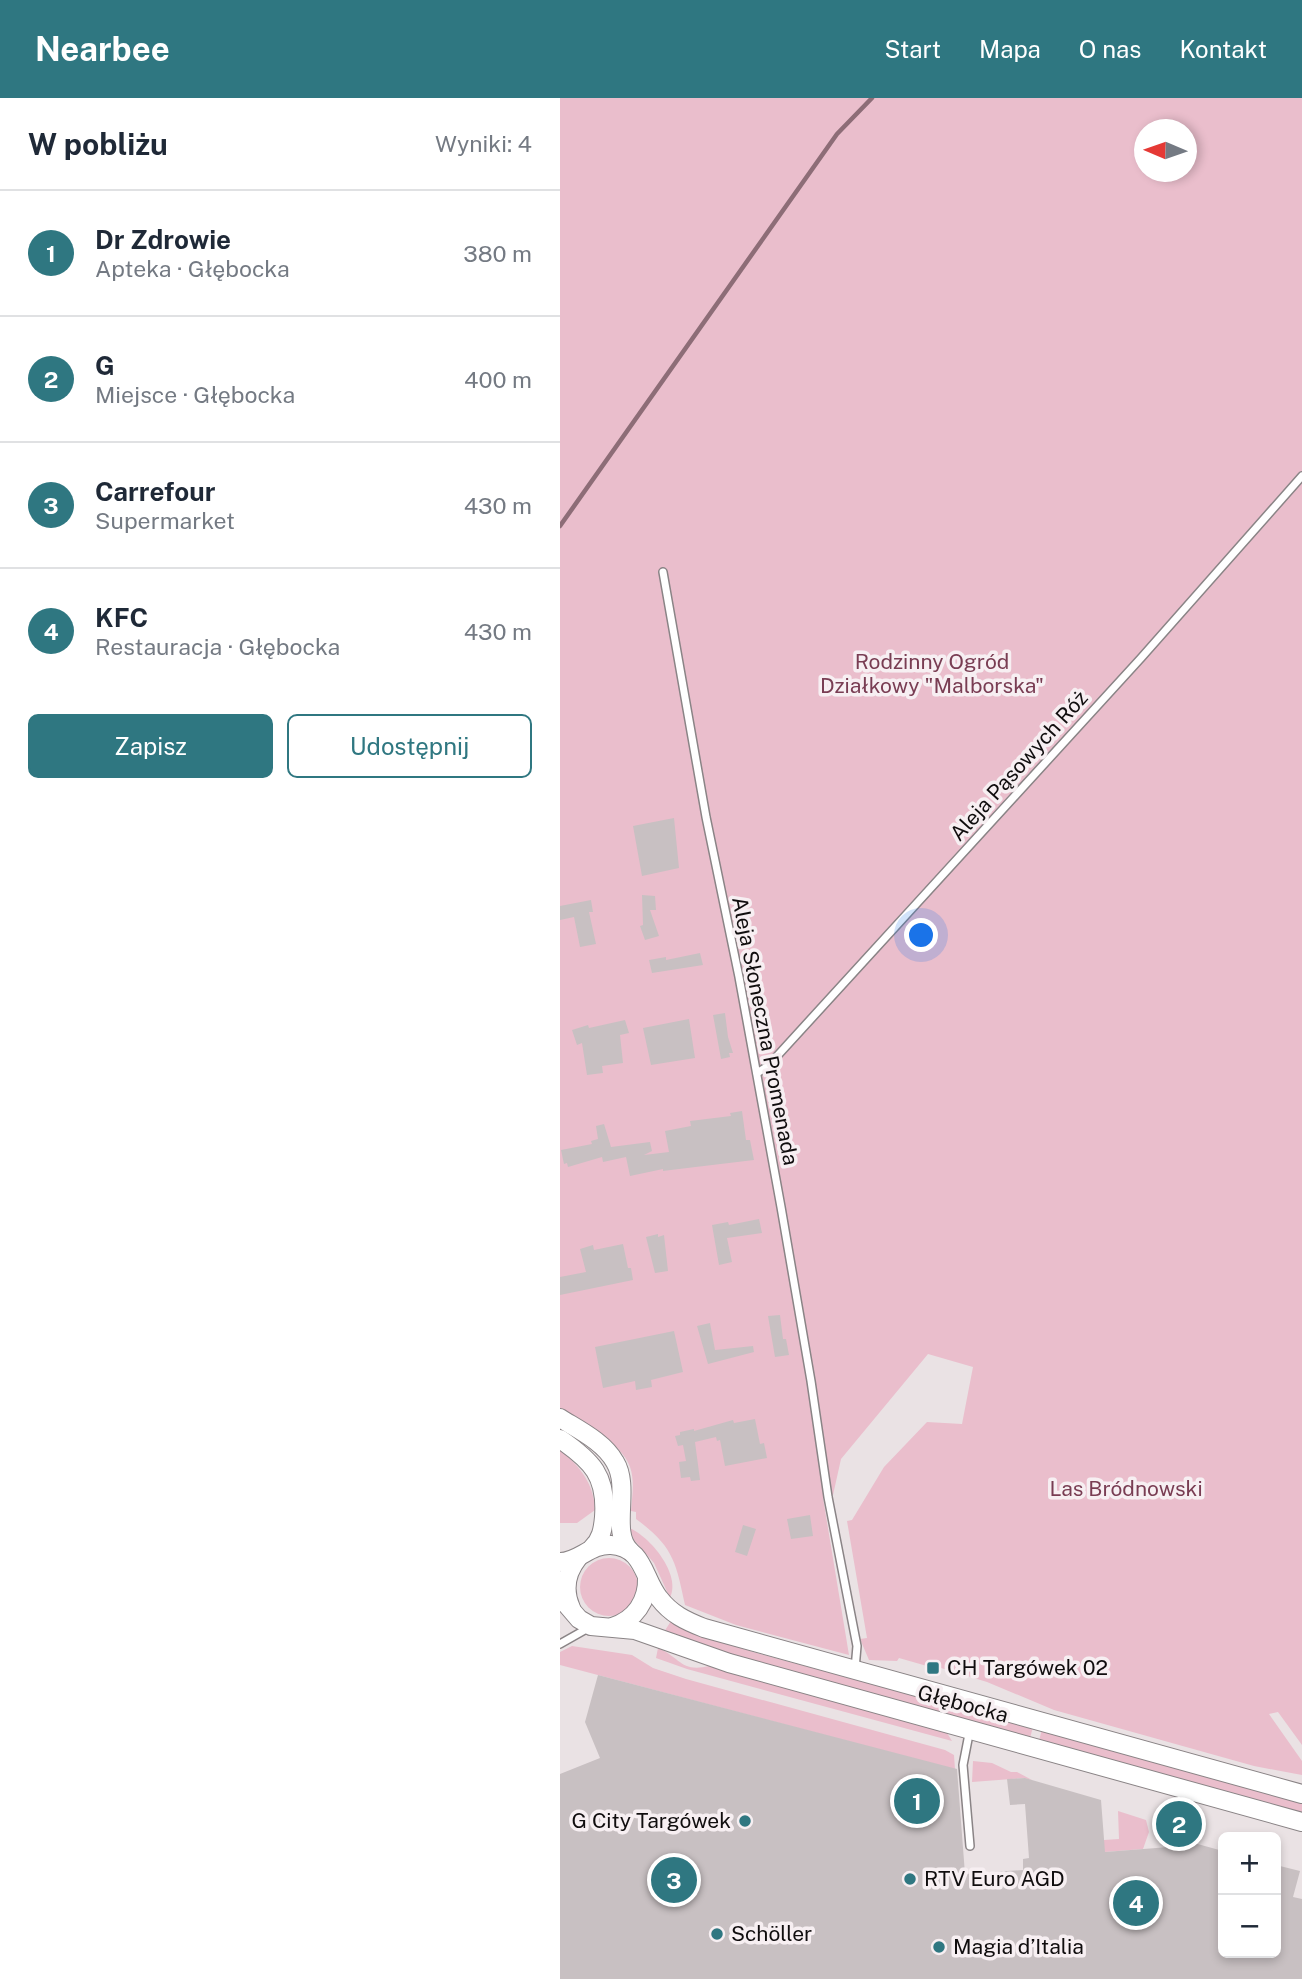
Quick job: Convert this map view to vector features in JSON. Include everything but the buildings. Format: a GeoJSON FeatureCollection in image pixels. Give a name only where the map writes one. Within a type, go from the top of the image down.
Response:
{"type":"FeatureCollection","features":[{"type":"Feature","properties":{"kind":"street"},"geometry":{"type":"LineString","coordinates":[[560,1418],[603,1447],[616,1462],[623,1489],[622,1535],[625,1546],[630,1551]]}},
{"type":"Feature","properties":{"kind":"street","name":"Głębocka"},"geometry":{"type":"LineString","coordinates":[[560,1439],[587,1460],[603,1485],[605,1506],[599,1541],[570,1570],[566,1583],[565,1602],[581,1621],[635,1630],[729,1663],[1302,1822]]}},
{"type":"Feature","properties":{"kind":"street"},"geometry":{"type":"LineString","coordinates":[[560,1562],[570,1562],[585,1553],[612,1545],[630,1551]]}},
{"type":"Feature","properties":{"kind":"street","name":"Głębocka"},"geometry":{"type":"LineString","coordinates":[[630,1551],[640,1560],[663,1603],[690,1622],[746,1641],[1302,1794]]}},
{"type":"Feature","properties":{"kind":"street"},"geometry":{"type":"LineString","coordinates":[[605,1627],[626,1621],[639,1608],[645,1596],[647,1575]]}},
{"type":"Feature","properties":{"kind":"lane","name":"Aleja Pąsowych Róż"},"geometry":{"type":"LineString","coordinates":[[757,1073],[768,1066],[1141,658],[1302,477]]}},
{"type":"Feature","properties":{"kind":"lane","name":"Aleja Słoneczna Promenada"},"geometry":{"type":"LineString","coordinates":[[663,572],[708,829],[757,1073],[811,1381],[828,1497],[857,1646],[855,1670]]}},
{"type":"Feature","properties":{"kind":"lane"},"geometry":{"type":"LineString","coordinates":[[560,1644],[584,1629],[605,1627]]}},
{"type":"Feature","properties":{"kind":"lane"},"geometry":{"type":"LineString","coordinates":[[970,1729],[963,1765],[970,1846]]}},
{"type":"Feature","properties":{"kind":"green space","name":"Rodzinny Ogród Działkowy \"Malborska\""},"geometry":{"type":"Polygon","coordinates":[[[560,98],[1302,98],[1302,1745],[1278,1712],[1269,1714],[1302,1761],[1302,1775],[1254,1766],[1054,1710],[987,1682],[928,1664],[927,1666],[899,1658],[897,1661],[869,1660],[860,1639],[867,1638],[847,1521],[852,1520],[884,1467],[927,1422],[962,1424],[973,1367],[928,1354],[841,1459],[833,1495],[823,1498],[849,1655],[736,1625],[685,1605],[671,1556],[658,1538],[636,1519],[636,1512],[631,1511],[632,1478],[626,1458],[600,1433],[560,1408],[560,98]]]}},
{"type":"Feature","properties":{"kind":"green space"},"geometry":{"type":"Polygon","coordinates":[[[560,1450],[585,1476],[592,1492],[595,1510],[577,1523],[560,1523],[560,1450]]]}},
{"type":"Feature","properties":{"kind":"green space"},"geometry":{"type":"Polygon","coordinates":[[[629,1528],[646,1539],[662,1557],[672,1578],[670,1598],[654,1563],[634,1540],[629,1528]]]}},
{"type":"Feature","properties":{"kind":"green space"},"geometry":{"type":"Polygon","coordinates":[[[609,1558],[620,1560],[633,1571],[638,1587],[636,1598],[625,1611],[609,1616],[598,1614],[585,1603],[580,1587],[582,1576],[593,1563],[609,1558]]]}},
{"type":"Feature","properties":{"kind":"green space"},"geometry":{"type":"Polygon","coordinates":[[[671,1621],[753,1652],[1033,1727],[1030,1738],[725,1654],[664,1632],[671,1621]]]}},
{"type":"Feature","properties":{"kind":"green space"},"geometry":{"type":"Polygon","coordinates":[[[572,1646],[632,1655],[653,1668],[686,1679],[945,1750],[954,1755],[956,1784],[953,1769],[560,1665],[560,1652],[572,1646]]]}},
{"type":"Feature","properties":{"kind":"green space"},"geometry":{"type":"Polygon","coordinates":[[[658,1648],[686,1666],[709,1666],[938,1729],[947,1733],[952,1741],[687,1669],[656,1658],[658,1648]]]}},
{"type":"Feature","properties":{"kind":"green space"},"geometry":{"type":"Polygon","coordinates":[[[1042,1729],[1302,1802],[1302,1814],[1039,1741],[1042,1729]]]}},
{"type":"Feature","properties":{"kind":"green space"},"geometry":{"type":"Polygon","coordinates":[[[973,1761],[992,1763],[1032,1780],[1024,1778],[972,1782],[973,1761]]]}},
{"type":"Feature","properties":{"kind":"green space"},"geometry":{"type":"Polygon","coordinates":[[[1118,1811],[1146,1820],[1149,1832],[1143,1849],[1066,1855],[1104,1843],[1104,1840],[1119,1839],[1118,1811]]]}},
{"type":"Feature","properties":{"kind":"waterway"},"geometry":{"type":"LineString","coordinates":[[560,526],[837,134],[872,98]]}},
{"type":"Feature","properties":{"kind":"place","name":"CH Targówek 02"},"geometry":{"type":"Point","coordinates":[933,1668]}},
{"type":"Feature","properties":{"kind":"place","name":"Dr Zdrowie"},"geometry":{"type":"Point","coordinates":[917,1801]}},
{"type":"Feature","properties":{"kind":"place","name":"G City Targówek"},"geometry":{"type":"Point","coordinates":[745,1821]}},
{"type":"Feature","properties":{"kind":"place","name":"G"},"geometry":{"type":"Point","coordinates":[1179,1824]}},
{"type":"Feature","properties":{"kind":"place","name":"RTV Euro AGD"},"geometry":{"type":"Point","coordinates":[910,1879]}},
{"type":"Feature","properties":{"kind":"place","name":"Carrefour"},"geometry":{"type":"Point","coordinates":[674,1880]}},
{"type":"Feature","properties":{"kind":"place","name":"KFC"},"geometry":{"type":"Point","coordinates":[1136,1903]}},
{"type":"Feature","properties":{"kind":"place","name":"Schöller"},"geometry":{"type":"Point","coordinates":[717,1934]}},
{"type":"Feature","properties":{"kind":"place","name":"Magia d’Italia"},"geometry":{"type":"Point","coordinates":[939,1947]}},
{"type":"Feature","properties":{"kind":"park label","name":"Las Bródnowski"},"geometry":{"type":"Point","coordinates":[1126,1489]}}]}
